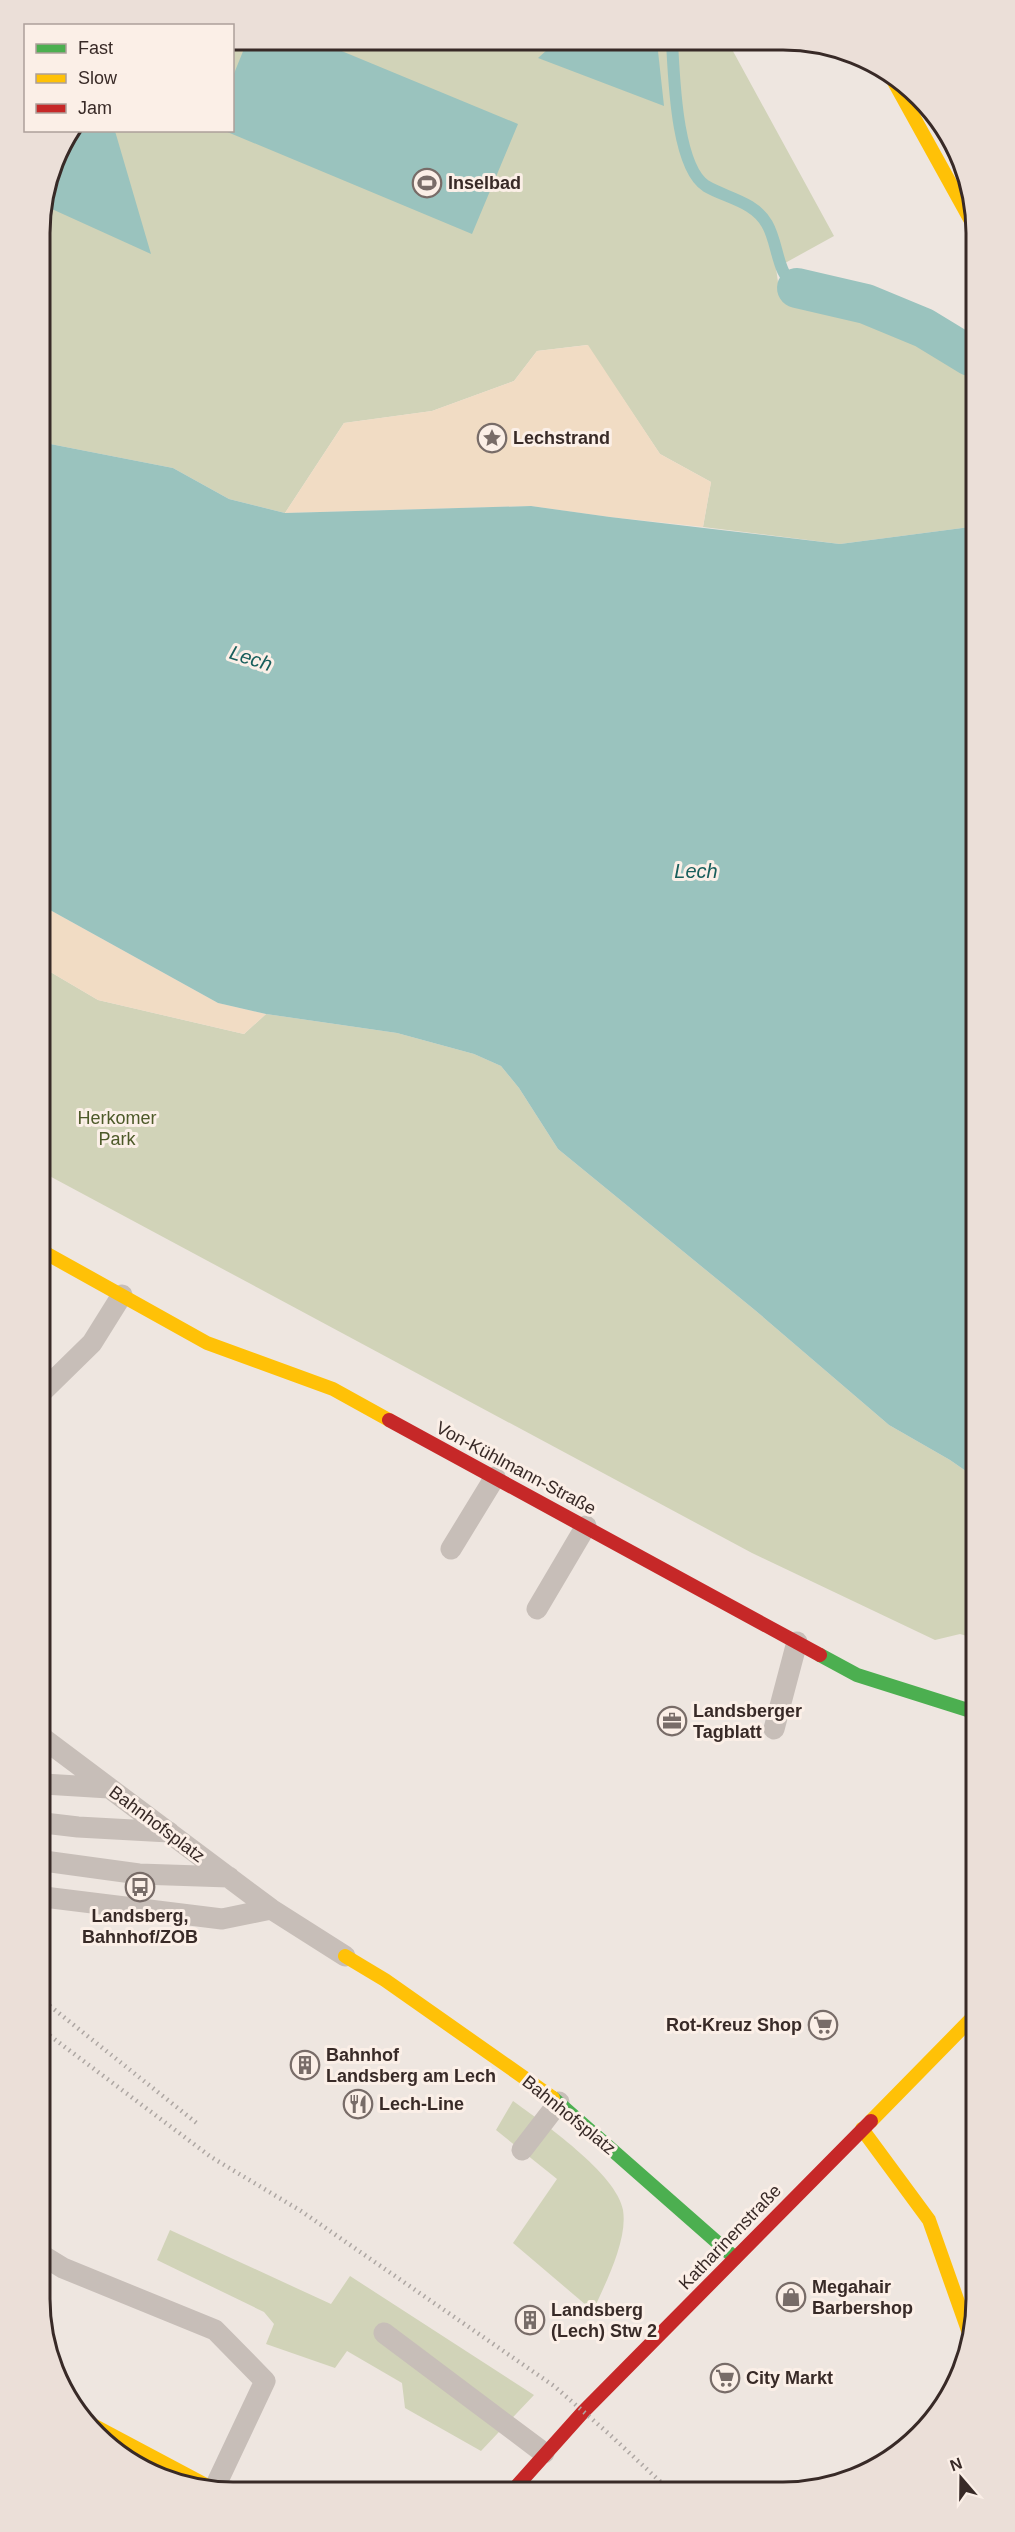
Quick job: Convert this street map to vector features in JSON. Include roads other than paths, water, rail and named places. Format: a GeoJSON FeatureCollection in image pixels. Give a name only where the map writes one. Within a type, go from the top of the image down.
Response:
{"type":"FeatureCollection","features":[{"type":"Feature","properties":{"kind":"street"},"geometry":{"type":"LineString","coordinates":[[900,93],[964,208]]}},
{"type":"Feature","properties":{"kind":"street","name":"Von-Kühlmann-Straße"},"geometry":{"type":"LineString","coordinates":[[50,1255],[207,1343],[333,1389],[857,1675],[965,1709]]}},
{"type":"Feature","properties":{"kind":"street","name":"Bahnhofsplatz"},"geometry":{"type":"LineString","coordinates":[[345,1956],[386,1980],[559,2102],[735,2258]]}},
{"type":"Feature","properties":{"kind":"street","name":"Katharinenstraße"},"geometry":{"type":"LineString","coordinates":[[520,2482],[544,2453],[965,2025]]}},
{"type":"Feature","properties":{"kind":"street"},"geometry":{"type":"LineString","coordinates":[[862,2129],[929,2220],[964,2319]]}},
{"type":"Feature","properties":{"kind":"street"},"geometry":{"type":"LineString","coordinates":[[107,2433],[193,2478]]}},
{"type":"Feature","properties":{"kind":"lane"},"geometry":{"type":"LineString","coordinates":[[50,1384],[92,1343],[122,1295]]}},
{"type":"Feature","properties":{"kind":"lane"},"geometry":{"type":"LineString","coordinates":[[451,1549],[495,1477]]}},
{"type":"Feature","properties":{"kind":"lane"},"geometry":{"type":"LineString","coordinates":[[537,1609],[586,1526]]}},
{"type":"Feature","properties":{"kind":"lane"},"geometry":{"type":"LineString","coordinates":[[774,1730],[797,1642]]}},
{"type":"Feature","properties":{"kind":"lane","name":"Bahnhofsplatz"},"geometry":{"type":"LineString","coordinates":[[50,1745],[271,1909],[345,1956]]}},
{"type":"Feature","properties":{"kind":"lane"},"geometry":{"type":"LineString","coordinates":[[50,1784],[110,1788]]}},
{"type":"Feature","properties":{"kind":"lane"},"geometry":{"type":"LineString","coordinates":[[50,1824],[169,1832]]}},
{"type":"Feature","properties":{"kind":"lane"},"geometry":{"type":"LineString","coordinates":[[50,1862],[139,1874],[229,1877]]}},
{"type":"Feature","properties":{"kind":"lane"},"geometry":{"type":"LineString","coordinates":[[50,1898],[222,1919],[271,1909]]}},
{"type":"Feature","properties":{"kind":"lane"},"geometry":{"type":"LineString","coordinates":[[522,2150],[559,2102]]}},
{"type":"Feature","properties":{"kind":"lane"},"geometry":{"type":"LineString","coordinates":[[50,2260],[63,2268],[215,2330],[266,2381],[218,2482]]}},
{"type":"Feature","properties":{"kind":"lane"},"geometry":{"type":"LineString","coordinates":[[384,2333],[544,2453]]}},
{"type":"Feature","properties":{"kind":"water"},"geometry":{"type":"Polygon","coordinates":[[[244,50],[339,50],[518,124],[472,234],[227,132],[234,132],[234,74],[244,50]]]}},
{"type":"Feature","properties":{"kind":"water"},"geometry":{"type":"Polygon","coordinates":[[[547,50],[658,50],[664,106],[538,58],[547,50]]]}},
{"type":"Feature","properties":{"kind":"water"},"geometry":{"type":"Polygon","coordinates":[[[79,132],[115,132],[151,254],[52,209],[59,174],[79,132]]]}},
{"type":"Feature","properties":{"kind":"water","name":"Lech"},"geometry":{"type":"Polygon","coordinates":[[[50,444],[173,468],[229,499],[285,513],[531,506],[840,544],[966,528],[965,1471],[889,1425],[756,1311],[558,1149],[519,1088],[501,1066],[474,1054],[397,1033],[266,1014],[218,1003],[50,910],[50,444]]]}},
{"type":"Feature","properties":{"kind":"waterway"},"geometry":{"type":"LineString","coordinates":[[673,50],[678,119],[688,160],[696,176],[706,186],[747,205],[761,216],[771,232],[781,267],[790,282],[797,288]]}},
{"type":"Feature","properties":{"kind":"waterway"},"geometry":{"type":"LineString","coordinates":[[797,288],[866,304],[924,328],[966,354]]}},
{"type":"Feature","properties":{"kind":"railway"},"geometry":{"type":"LineString","coordinates":[[50,2006],[199,2125]]}},
{"type":"Feature","properties":{"kind":"railway"},"geometry":{"type":"LineString","coordinates":[[50,2036],[211,2157],[301,2211],[554,2386],[661,2482]]}},
{"type":"Feature","properties":{"kind":"place","name":"Inselbad"},"geometry":{"type":"Point","coordinates":[427,183]}},
{"type":"Feature","properties":{"kind":"place","name":"Lechstrand"},"geometry":{"type":"Point","coordinates":[492,438]}},
{"type":"Feature","properties":{"kind":"place","name":"Landsberger Tagblatt"},"geometry":{"type":"Point","coordinates":[672,1721]}},
{"type":"Feature","properties":{"kind":"place","name":"Landsberg, Bahnhof/ZOB"},"geometry":{"type":"Point","coordinates":[140,1887]}},
{"type":"Feature","properties":{"kind":"place","name":"Rot-Kreuz Shop"},"geometry":{"type":"Point","coordinates":[823,2025]}},
{"type":"Feature","properties":{"kind":"place","name":"Bahnhof Landsberg am Lech"},"geometry":{"type":"Point","coordinates":[305,2065]}},
{"type":"Feature","properties":{"kind":"place","name":"Lech-Line"},"geometry":{"type":"Point","coordinates":[358,2104]}},
{"type":"Feature","properties":{"kind":"place","name":"Megahair Barbershop"},"geometry":{"type":"Point","coordinates":[791,2297]}},
{"type":"Feature","properties":{"kind":"place","name":"Landsberg (Lech) Stw 2"},"geometry":{"type":"Point","coordinates":[530,2320]}},
{"type":"Feature","properties":{"kind":"place","name":"City Markt"},"geometry":{"type":"Point","coordinates":[725,2378]}},
{"type":"Feature","properties":{"kind":"park label","name":"Herkomer Park"},"geometry":{"type":"Point","coordinates":[117,1128]}}]}
